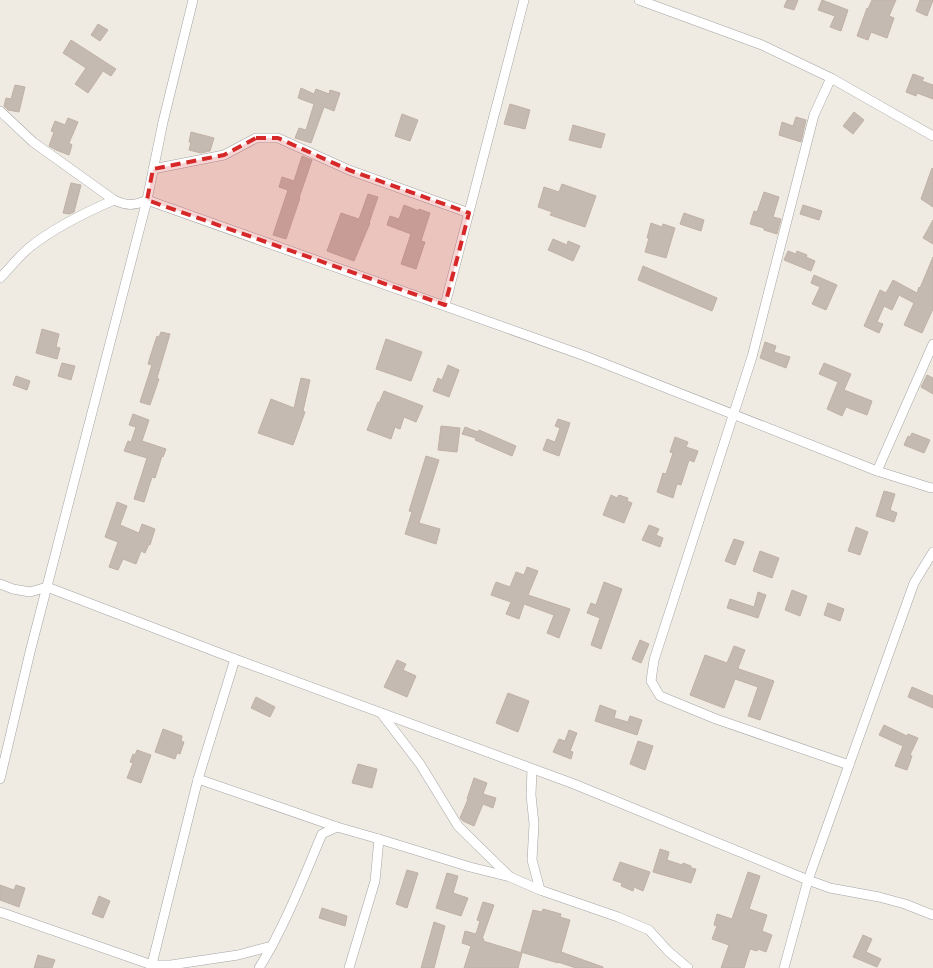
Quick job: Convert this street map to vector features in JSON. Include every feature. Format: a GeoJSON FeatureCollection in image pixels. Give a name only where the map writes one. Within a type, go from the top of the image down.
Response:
{"type":"FeatureCollection","features":[{"type":"Feature","properties":{"kind":"street"},"geometry":{"type":"LineString","coordinates":[[0,778],[30,652],[147,200],[163,122],[193,0]]}},
{"type":"Feature","properties":{"kind":"street"},"geometry":{"type":"LineString","coordinates":[[445,305],[524,0]]}},
{"type":"Feature","properties":{"kind":"street"},"geometry":{"type":"LineString","coordinates":[[639,0],[762,45],[831,78],[933,136]]}},
{"type":"Feature","properties":{"kind":"street"},"geometry":{"type":"LineString","coordinates":[[831,78],[814,115],[752,357],[654,660],[650,681],[660,696],[716,719],[849,765]]}},
{"type":"Feature","properties":{"kind":"street"},"geometry":{"type":"LineString","coordinates":[[0,111],[33,142],[114,200],[123,204],[136,205],[147,200],[585,356],[877,471],[933,488]]}},
{"type":"Feature","properties":{"kind":"street"},"geometry":{"type":"LineString","coordinates":[[153,169],[224,156],[256,138],[278,138],[349,170],[469,213]]}},
{"type":"Feature","properties":{"kind":"street"},"geometry":{"type":"LineString","coordinates":[[0,278],[28,248],[56,228],[114,200]]}},
{"type":"Feature","properties":{"kind":"street"},"geometry":{"type":"LineString","coordinates":[[877,471],[933,344]]}},
{"type":"Feature","properties":{"kind":"street"},"geometry":{"type":"LineString","coordinates":[[784,968],[808,880],[914,583],[933,552]]}},
{"type":"Feature","properties":{"kind":"street"},"geometry":{"type":"LineString","coordinates":[[0,584],[30,592],[47,587],[235,659],[574,784],[808,880],[830,888],[905,904],[933,915]]}},
{"type":"Feature","properties":{"kind":"street"},"geometry":{"type":"LineString","coordinates":[[152,967],[198,779],[235,659]]}},
{"type":"Feature","properties":{"kind":"street"},"geometry":{"type":"LineString","coordinates":[[381,713],[420,764],[458,826],[510,877]]}},
{"type":"Feature","properties":{"kind":"street"},"geometry":{"type":"LineString","coordinates":[[532,769],[531,795],[534,824],[532,860],[540,890]]}},
{"type":"Feature","properties":{"kind":"street"},"geometry":{"type":"LineString","coordinates":[[198,779],[337,828],[510,877],[540,890],[618,917],[649,930],[668,951],[688,968]]}},
{"type":"Feature","properties":{"kind":"street"},"geometry":{"type":"LineString","coordinates":[[259,968],[272,946],[299,889],[322,834],[337,828]]}},
{"type":"Feature","properties":{"kind":"street"},"geometry":{"type":"LineString","coordinates":[[349,968],[375,880],[379,839]]}},
{"type":"Feature","properties":{"kind":"street"},"geometry":{"type":"LineString","coordinates":[[0,912],[152,967],[238,955],[272,946]]}},
{"type":"Feature","properties":{"kind":"highlighted area"},"geometry":{"type":"Polygon","coordinates":[[[256,138],[278,138],[349,170],[469,213],[445,305],[147,200],[153,169],[224,155],[256,138]]]}},
{"type":"Feature","properties":{"kind":"building"},"geometry":{"type":"Polygon","coordinates":[[[787,0],[798,0],[794,10],[784,7],[787,0]]]}},
{"type":"Feature","properties":{"kind":"building"},"geometry":{"type":"Polygon","coordinates":[[[822,0],[848,10],[841,31],[830,27],[835,16],[818,10],[822,0]]]}},
{"type":"Feature","properties":{"kind":"building"},"geometry":{"type":"Polygon","coordinates":[[[872,0],[896,0],[889,16],[894,18],[887,38],[871,32],[868,40],[857,36],[867,8],[872,0]]]}},
{"type":"Feature","properties":{"kind":"building"},"geometry":{"type":"Polygon","coordinates":[[[920,0],[933,0],[927,16],[916,11],[920,0]]]}},
{"type":"Feature","properties":{"kind":"building"},"geometry":{"type":"Polygon","coordinates":[[[98,24],[108,30],[100,41],[91,35],[98,24]]]}},
{"type":"Feature","properties":{"kind":"building"},"geometry":{"type":"Polygon","coordinates":[[[71,40],[116,69],[111,76],[103,71],[88,93],[75,84],[86,68],[63,53],[71,40]]]}},
{"type":"Feature","properties":{"kind":"building"},"geometry":{"type":"Polygon","coordinates":[[[913,74],[924,78],[922,81],[933,85],[933,99],[917,93],[916,96],[906,92],[913,74]]]}},
{"type":"Feature","properties":{"kind":"building"},"geometry":{"type":"Polygon","coordinates":[[[15,85],[25,87],[19,112],[8,110],[4,106],[6,98],[11,99],[15,85]]]}},
{"type":"Feature","properties":{"kind":"building"},"geometry":{"type":"Polygon","coordinates":[[[301,88],[314,94],[316,89],[329,94],[330,90],[340,93],[334,111],[324,107],[311,143],[295,138],[299,128],[306,130],[314,104],[298,98],[301,88]]]}},
{"type":"Feature","properties":{"kind":"building"},"geometry":{"type":"Polygon","coordinates":[[[510,104],[530,110],[525,129],[504,124],[510,104]]]}},
{"type":"Feature","properties":{"kind":"building"},"geometry":{"type":"Polygon","coordinates":[[[854,112],[864,120],[853,134],[843,126],[854,112]]]}},
{"type":"Feature","properties":{"kind":"building"},"geometry":{"type":"Polygon","coordinates":[[[402,114],[418,120],[410,141],[395,136],[402,114]]]}},
{"type":"Feature","properties":{"kind":"building"},"geometry":{"type":"Polygon","coordinates":[[[796,117],[806,120],[801,142],[779,135],[782,122],[793,126],[796,117]]]}},
{"type":"Feature","properties":{"kind":"building"},"geometry":{"type":"Polygon","coordinates":[[[68,118],[78,122],[69,143],[72,145],[69,155],[49,146],[54,132],[51,131],[55,121],[65,125],[68,118]]]}},
{"type":"Feature","properties":{"kind":"building"},"geometry":{"type":"Polygon","coordinates":[[[573,125],[605,134],[601,148],[569,140],[573,125]]]}},
{"type":"Feature","properties":{"kind":"building"},"geometry":{"type":"Polygon","coordinates":[[[191,132],[214,138],[210,151],[201,153],[189,150],[191,132]]]}},
{"type":"Feature","properties":{"kind":"building"},"geometry":{"type":"Polygon","coordinates":[[[302,156],[312,160],[286,239],[273,235],[288,190],[279,187],[282,177],[294,181],[302,156]]]}},
{"type":"Feature","properties":{"kind":"building"},"geometry":{"type":"Polygon","coordinates":[[[933,169],[933,207],[921,199],[933,169]]]}},
{"type":"Feature","properties":{"kind":"building"},"geometry":{"type":"Polygon","coordinates":[[[71,183],[81,185],[74,212],[69,214],[63,213],[71,183]]]}},
{"type":"Feature","properties":{"kind":"building"},"geometry":{"type":"Polygon","coordinates":[[[562,184],[596,196],[585,227],[550,215],[552,212],[538,207],[544,187],[559,192],[562,184]]]}},
{"type":"Feature","properties":{"kind":"building"},"geometry":{"type":"Polygon","coordinates":[[[764,192],[779,197],[773,217],[781,219],[777,234],[750,224],[754,211],[757,212],[764,192]]]}},
{"type":"Feature","properties":{"kind":"building"},"geometry":{"type":"Polygon","coordinates":[[[368,194],[378,197],[370,223],[354,261],[327,251],[341,213],[359,219],[368,194]]]}},
{"type":"Feature","properties":{"kind":"building"},"geometry":{"type":"Polygon","coordinates":[[[404,205],[430,213],[421,241],[425,242],[416,269],[401,264],[411,234],[387,225],[390,216],[399,219],[404,205]]]}},
{"type":"Feature","properties":{"kind":"building"},"geometry":{"type":"Polygon","coordinates":[[[803,205],[822,211],[819,220],[800,214],[803,205]]]}},
{"type":"Feature","properties":{"kind":"building"},"geometry":{"type":"Polygon","coordinates":[[[684,213],[704,220],[701,231],[680,224],[684,213]]]}},
{"type":"Feature","properties":{"kind":"building"},"geometry":{"type":"Polygon","coordinates":[[[933,220],[933,244],[923,238],[933,220]]]}},
{"type":"Feature","properties":{"kind":"building"},"geometry":{"type":"Polygon","coordinates":[[[651,223],[662,227],[663,224],[675,228],[666,258],[645,252],[651,223]]]}},
{"type":"Feature","properties":{"kind":"building"},"geometry":{"type":"Polygon","coordinates":[[[553,239],[567,245],[568,241],[580,246],[573,261],[548,250],[553,239]]]}},
{"type":"Feature","properties":{"kind":"building"},"geometry":{"type":"Polygon","coordinates":[[[788,251],[796,254],[797,251],[815,261],[811,271],[784,260],[788,251]]]}},
{"type":"Feature","properties":{"kind":"building"},"geometry":{"type":"Polygon","coordinates":[[[933,257],[933,309],[922,333],[904,325],[914,303],[899,295],[892,310],[884,306],[877,322],[883,324],[879,333],[864,326],[880,290],[886,293],[893,280],[917,293],[933,257]]]}},
{"type":"Feature","properties":{"kind":"building"},"geometry":{"type":"Polygon","coordinates":[[[643,266],[717,298],[712,311],[638,280],[643,266]]]}},
{"type":"Feature","properties":{"kind":"building"},"geometry":{"type":"Polygon","coordinates":[[[814,275],[837,285],[826,310],[812,304],[820,287],[811,283],[814,275]]]}},
{"type":"Feature","properties":{"kind":"building"},"geometry":{"type":"Polygon","coordinates":[[[42,329],[59,334],[56,347],[60,348],[57,359],[36,353],[42,329]]]}},
{"type":"Feature","properties":{"kind":"building"},"geometry":{"type":"Polygon","coordinates":[[[161,332],[170,334],[157,378],[159,379],[150,405],[140,402],[152,365],[148,364],[151,354],[157,336],[159,337],[161,332]]]}},
{"type":"Feature","properties":{"kind":"building"},"geometry":{"type":"Polygon","coordinates":[[[386,339],[422,352],[411,381],[376,369],[386,339]]]}},
{"type":"Feature","properties":{"kind":"building"},"geometry":{"type":"Polygon","coordinates":[[[765,342],[776,346],[774,352],[790,357],[786,368],[760,358],[765,342]]]}},
{"type":"Feature","properties":{"kind":"building"},"geometry":{"type":"Polygon","coordinates":[[[62,363],[75,366],[71,380],[58,376],[62,363]]]}},
{"type":"Feature","properties":{"kind":"building"},"geometry":{"type":"Polygon","coordinates":[[[824,363],[851,374],[844,390],[872,401],[867,415],[846,407],[842,416],[827,409],[838,382],[819,374],[824,363]]]}},
{"type":"Feature","properties":{"kind":"building"},"geometry":{"type":"Polygon","coordinates":[[[448,365],[459,370],[449,397],[433,391],[438,378],[442,380],[448,365]]]}},
{"type":"Feature","properties":{"kind":"building"},"geometry":{"type":"Polygon","coordinates":[[[927,375],[933,378],[933,394],[921,387],[927,375]]]}},
{"type":"Feature","properties":{"kind":"building"},"geometry":{"type":"Polygon","coordinates":[[[16,376],[30,381],[27,390],[13,385],[16,376]]]}},
{"type":"Feature","properties":{"kind":"building"},"geometry":{"type":"Polygon","coordinates":[[[301,378],[310,380],[303,411],[305,412],[293,445],[258,433],[271,399],[294,408],[301,378]]]}},
{"type":"Feature","properties":{"kind":"building"},"geometry":{"type":"Polygon","coordinates":[[[384,391],[423,406],[416,422],[404,417],[400,429],[395,427],[391,439],[367,430],[384,391]]]}},
{"type":"Feature","properties":{"kind":"building"},"geometry":{"type":"Polygon","coordinates":[[[133,414],[149,420],[142,441],[166,449],[155,478],[152,477],[144,502],[134,499],[147,458],[124,451],[128,441],[131,442],[136,427],[129,425],[133,414]]]}},
{"type":"Feature","properties":{"kind":"building"},"geometry":{"type":"Polygon","coordinates":[[[558,419],[570,423],[559,456],[543,450],[547,439],[555,442],[560,428],[555,426],[558,419]]]}},
{"type":"Feature","properties":{"kind":"building"},"geometry":{"type":"Polygon","coordinates":[[[441,426],[460,428],[457,452],[438,450],[441,426]]]}},
{"type":"Feature","properties":{"kind":"building"},"geometry":{"type":"Polygon","coordinates":[[[465,427],[478,432],[479,430],[516,446],[512,456],[475,440],[476,438],[462,434],[465,427]]]}},
{"type":"Feature","properties":{"kind":"building"},"geometry":{"type":"Polygon","coordinates":[[[912,433],[930,440],[924,453],[904,445],[908,436],[910,437],[912,433]]]}},
{"type":"Feature","properties":{"kind":"building"},"geometry":{"type":"Polygon","coordinates":[[[675,437],[688,442],[686,447],[698,451],[694,462],[689,460],[681,485],[677,484],[673,498],[657,492],[663,473],[666,474],[673,453],[670,452],[675,437]]]}},
{"type":"Feature","properties":{"kind":"building"},"geometry":{"type":"Polygon","coordinates":[[[426,456],[439,460],[419,523],[440,529],[436,544],[405,534],[412,512],[409,511],[426,456]]]}},
{"type":"Feature","properties":{"kind":"building"},"geometry":{"type":"Polygon","coordinates":[[[884,491],[895,494],[890,510],[897,513],[894,522],[876,516],[884,491]]]}},
{"type":"Feature","properties":{"kind":"building"},"geometry":{"type":"Polygon","coordinates":[[[611,495],[617,498],[619,495],[628,498],[627,501],[632,503],[624,523],[603,515],[611,495]]]}},
{"type":"Feature","properties":{"kind":"building"},"geometry":{"type":"Polygon","coordinates":[[[117,502],[127,506],[120,525],[139,533],[142,524],[155,529],[150,545],[145,553],[141,551],[136,564],[123,559],[118,570],[109,567],[118,542],[105,537],[117,502]]]}},
{"type":"Feature","properties":{"kind":"building"},"geometry":{"type":"Polygon","coordinates":[[[649,525],[659,529],[656,535],[663,538],[660,547],[642,540],[649,525]]]}},
{"type":"Feature","properties":{"kind":"building"},"geometry":{"type":"Polygon","coordinates":[[[856,527],[868,532],[860,555],[848,551],[856,527]]]}},
{"type":"Feature","properties":{"kind":"building"},"geometry":{"type":"Polygon","coordinates":[[[734,539],[744,542],[735,565],[725,561],[734,539]]]}},
{"type":"Feature","properties":{"kind":"building"},"geometry":{"type":"Polygon","coordinates":[[[760,551],[779,558],[772,578],[753,571],[760,551]]]}},
{"type":"Feature","properties":{"kind":"building"},"geometry":{"type":"Polygon","coordinates":[[[527,567],[538,571],[528,595],[570,609],[559,638],[547,633],[554,615],[524,604],[519,619],[506,614],[511,602],[491,595],[496,582],[510,587],[516,572],[524,575],[527,567]]]}},
{"type":"Feature","properties":{"kind":"building"},"geometry":{"type":"Polygon","coordinates":[[[604,582],[622,589],[601,649],[591,645],[600,618],[587,613],[591,603],[596,605],[604,582]]]}},
{"type":"Feature","properties":{"kind":"building"},"geometry":{"type":"Polygon","coordinates":[[[792,590],[807,596],[800,616],[785,610],[792,590]]]}},
{"type":"Feature","properties":{"kind":"building"},"geometry":{"type":"Polygon","coordinates":[[[758,592],[766,595],[758,618],[727,608],[730,599],[754,607],[758,592]]]}},
{"type":"Feature","properties":{"kind":"building"},"geometry":{"type":"Polygon","coordinates":[[[828,603],[844,609],[840,621],[824,615],[828,603]]]}},
{"type":"Feature","properties":{"kind":"building"},"geometry":{"type":"Polygon","coordinates":[[[640,640],[649,644],[641,663],[632,659],[640,640]]]}},
{"type":"Feature","properties":{"kind":"building"},"geometry":{"type":"Polygon","coordinates":[[[734,646],[745,650],[739,669],[774,681],[760,720],[748,716],[758,687],[735,679],[724,708],[690,695],[705,655],[727,663],[734,646]]]}},
{"type":"Feature","properties":{"kind":"building"},"geometry":{"type":"Polygon","coordinates":[[[397,660],[406,664],[403,670],[416,676],[407,697],[384,687],[397,660]]]}},
{"type":"Feature","properties":{"kind":"building"},"geometry":{"type":"Polygon","coordinates":[[[912,687],[933,696],[933,708],[908,697],[912,687]]]}},
{"type":"Feature","properties":{"kind":"building"},"geometry":{"type":"Polygon","coordinates":[[[508,693],[529,701],[518,732],[496,723],[508,693]]]}},
{"type":"Feature","properties":{"kind":"building"},"geometry":{"type":"Polygon","coordinates":[[[256,697],[275,707],[270,717],[251,708],[256,697]]]}},
{"type":"Feature","properties":{"kind":"building"},"geometry":{"type":"Polygon","coordinates":[[[600,705],[616,711],[614,718],[628,722],[630,716],[642,720],[637,735],[595,721],[600,705]]]}},
{"type":"Feature","properties":{"kind":"building"},"geometry":{"type":"Polygon","coordinates":[[[884,725],[907,736],[908,734],[918,738],[910,755],[912,756],[907,770],[895,766],[903,746],[879,735],[884,725]]]}},
{"type":"Feature","properties":{"kind":"building"},"geometry":{"type":"Polygon","coordinates":[[[163,729],[182,736],[181,741],[184,742],[180,754],[177,753],[175,759],[155,752],[163,729]]]}},
{"type":"Feature","properties":{"kind":"building"},"geometry":{"type":"Polygon","coordinates":[[[569,730],[577,733],[570,751],[573,752],[571,759],[553,752],[559,739],[565,741],[569,730]]]}},
{"type":"Feature","properties":{"kind":"building"},"geometry":{"type":"Polygon","coordinates":[[[638,741],[653,746],[645,770],[630,764],[638,741]]]}},
{"type":"Feature","properties":{"kind":"building"},"geometry":{"type":"Polygon","coordinates":[[[137,750],[151,755],[141,783],[127,778],[133,763],[130,762],[137,750]]]}},
{"type":"Feature","properties":{"kind":"building"},"geometry":{"type":"Polygon","coordinates":[[[358,764],[377,769],[372,788],[352,783],[358,764]]]}},
{"type":"Feature","properties":{"kind":"building"},"geometry":{"type":"Polygon","coordinates":[[[474,778],[487,783],[483,794],[496,798],[493,808],[483,804],[474,826],[460,818],[474,778]]]}},
{"type":"Feature","properties":{"kind":"building"},"geometry":{"type":"Polygon","coordinates":[[[660,849],[669,852],[667,860],[682,865],[683,863],[696,869],[691,883],[653,872],[660,849]]]}},
{"type":"Feature","properties":{"kind":"building"},"geometry":{"type":"Polygon","coordinates":[[[620,862],[650,872],[643,891],[634,887],[633,891],[621,886],[622,883],[613,880],[620,862]]]}},
{"type":"Feature","properties":{"kind":"building"},"geometry":{"type":"Polygon","coordinates":[[[407,870],[418,873],[407,908],[396,904],[407,870]]]}},
{"type":"Feature","properties":{"kind":"building"},"geometry":{"type":"Polygon","coordinates":[[[748,872],[760,876],[749,909],[767,915],[762,931],[772,935],[766,952],[750,949],[744,968],[721,968],[729,945],[712,939],[717,926],[714,925],[717,914],[732,919],[748,872]]]}},
{"type":"Feature","properties":{"kind":"building"},"geometry":{"type":"Polygon","coordinates":[[[447,873],[458,876],[453,893],[468,898],[461,916],[436,908],[447,873]]]}},
{"type":"Feature","properties":{"kind":"building"},"geometry":{"type":"Polygon","coordinates":[[[0,885],[14,890],[16,885],[25,888],[19,907],[0,900],[0,885]]]}},
{"type":"Feature","properties":{"kind":"building"},"geometry":{"type":"Polygon","coordinates":[[[99,896],[110,901],[103,918],[92,914],[99,896]]]}},
{"type":"Feature","properties":{"kind":"building"},"geometry":{"type":"Polygon","coordinates":[[[483,902],[494,905],[482,939],[484,939],[483,941],[522,953],[518,968],[464,968],[471,946],[462,943],[465,931],[476,934],[480,921],[477,920],[483,902]]]}},
{"type":"Feature","properties":{"kind":"building"},"geometry":{"type":"Polygon","coordinates":[[[322,908],[347,916],[345,926],[319,918],[322,908]]]}},
{"type":"Feature","properties":{"kind":"building"},"geometry":{"type":"Polygon","coordinates":[[[543,909],[561,914],[560,917],[570,920],[561,952],[603,968],[576,968],[521,952],[533,910],[542,912],[543,909]]]}},
{"type":"Feature","properties":{"kind":"building"},"geometry":{"type":"Polygon","coordinates":[[[434,922],[445,926],[434,968],[421,968],[434,922]]]}},
{"type":"Feature","properties":{"kind":"building"},"geometry":{"type":"Polygon","coordinates":[[[863,935],[872,939],[866,952],[881,959],[877,967],[853,957],[863,935]]]}},
{"type":"Feature","properties":{"kind":"building"},"geometry":{"type":"Polygon","coordinates":[[[38,955],[55,960],[52,968],[34,968],[38,955]]]}}]}
